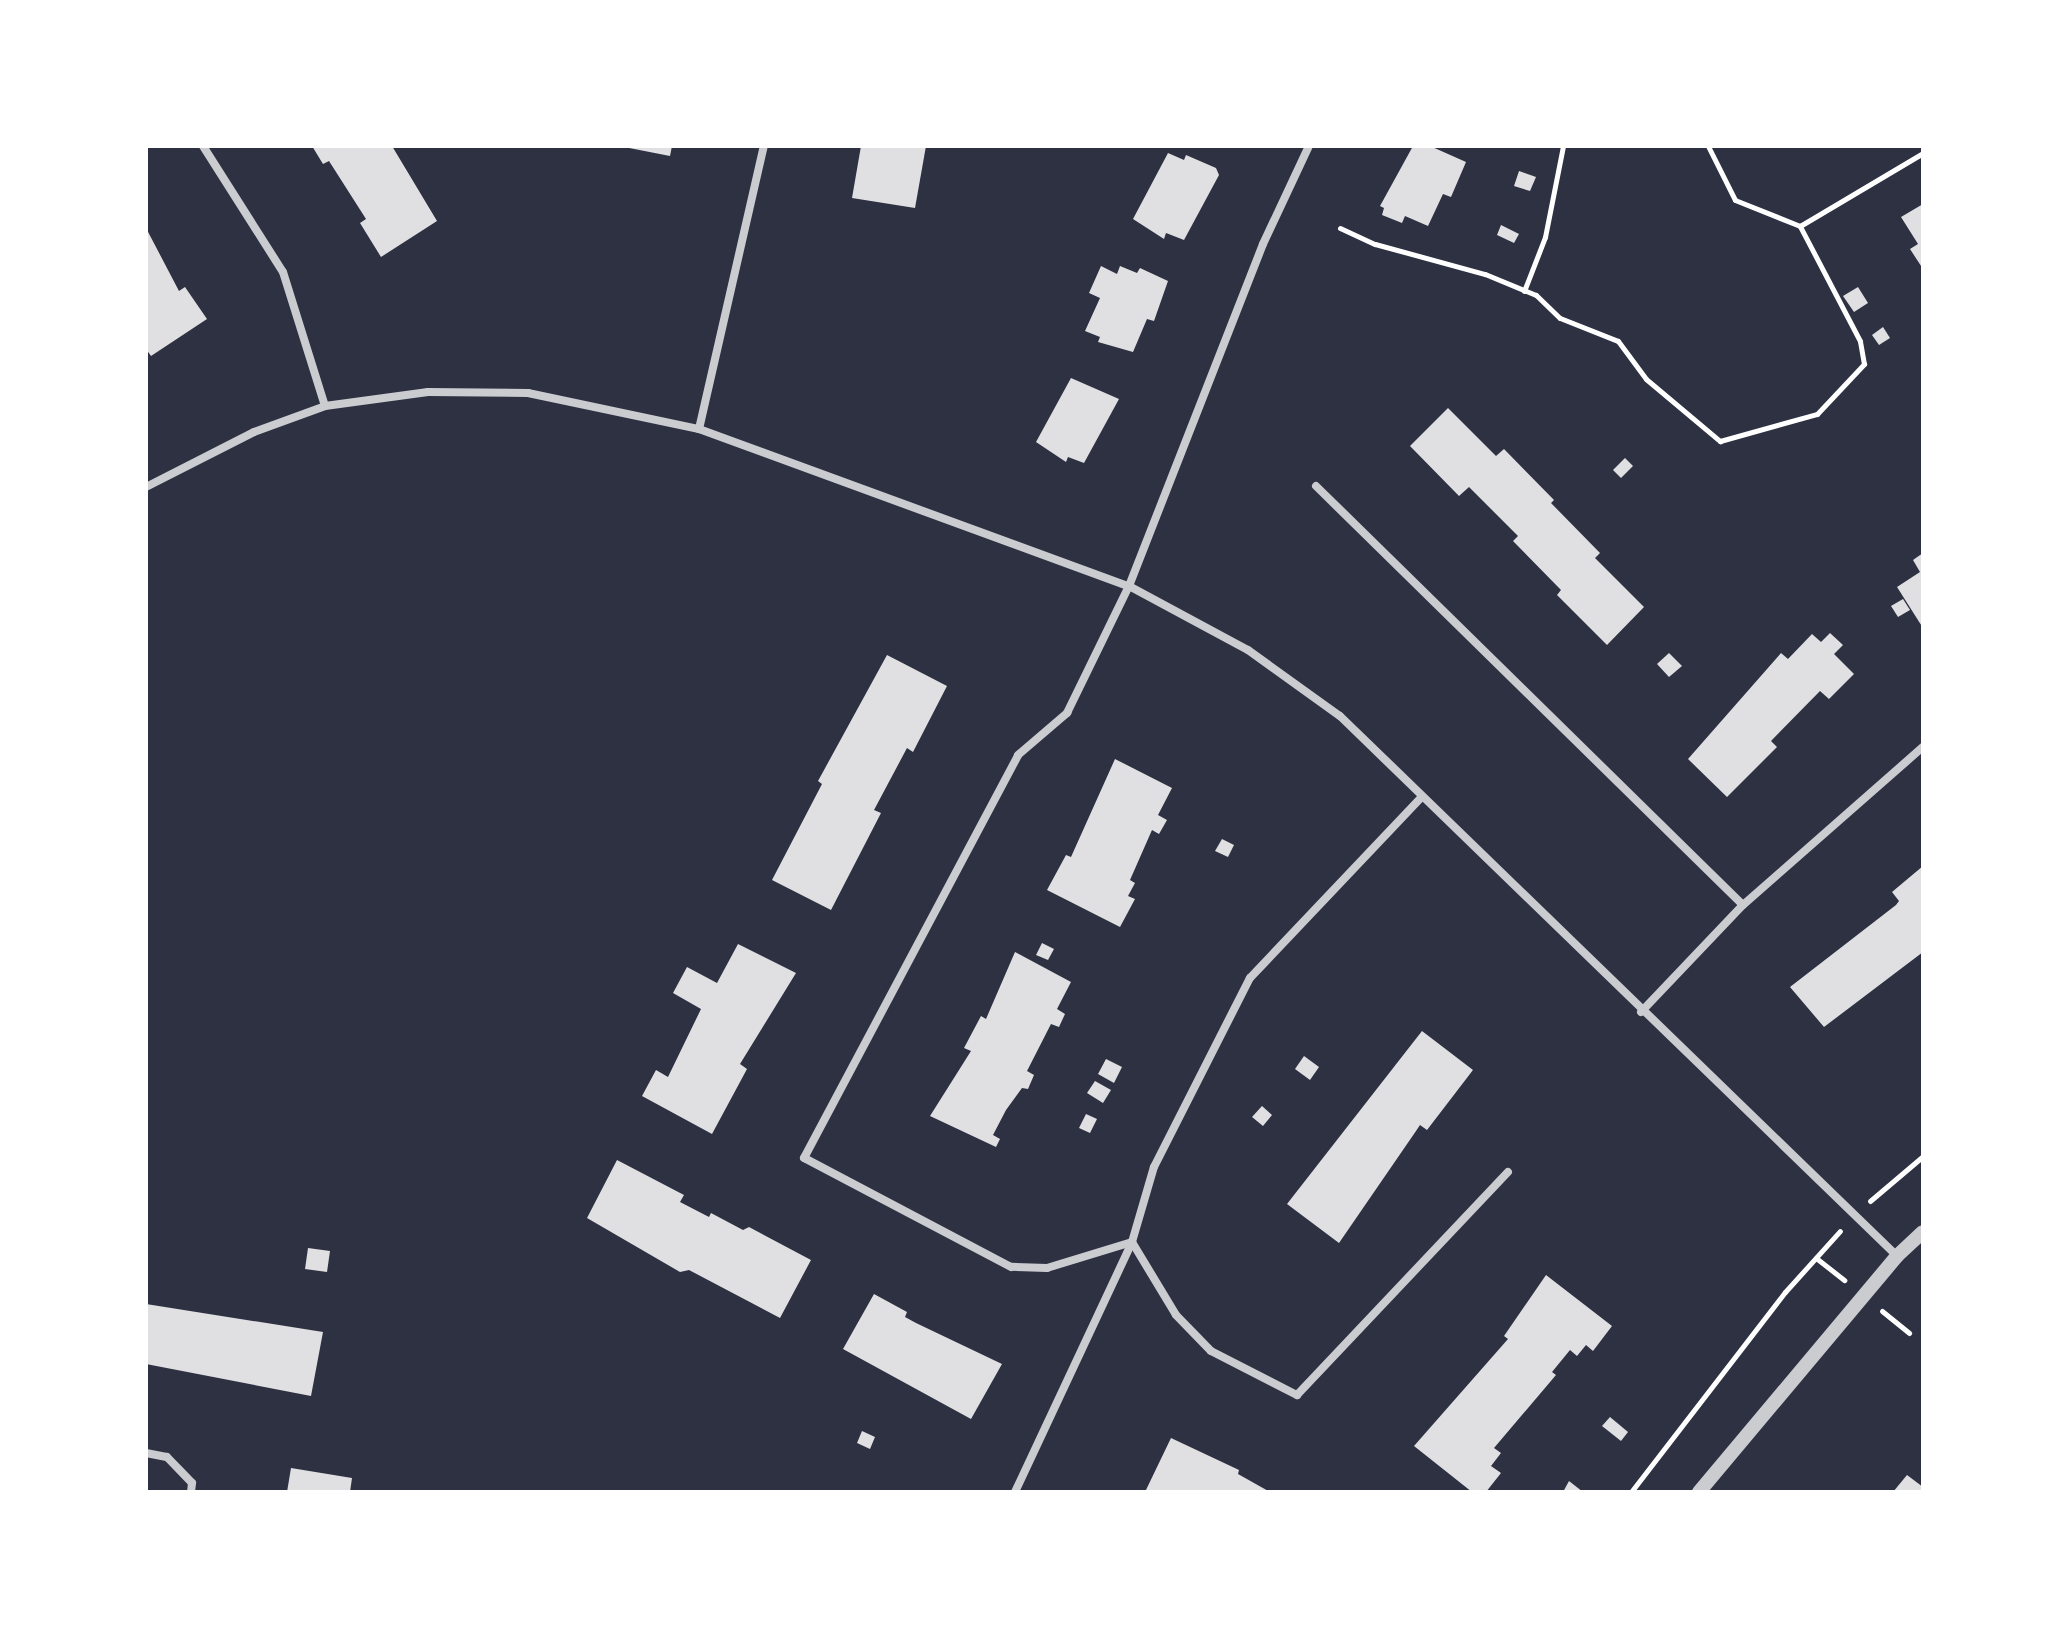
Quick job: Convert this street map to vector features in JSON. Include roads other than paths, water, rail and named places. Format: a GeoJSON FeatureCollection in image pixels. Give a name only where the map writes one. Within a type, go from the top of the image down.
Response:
{"type":"FeatureCollection","features":[{"type":"Feature","properties":{"kind":"street"},"geometry":{"type":"LineString","coordinates":[[203,146],[283,272],[325,406]]}},
{"type":"Feature","properties":{"kind":"street"},"geometry":{"type":"LineString","coordinates":[[699,429],[764,146]]}},
{"type":"Feature","properties":{"kind":"street"},"geometry":{"type":"LineString","coordinates":[[1132,1242],[1047,1268],[1011,1267],[804,1158],[1018,755],[1067,713],[1129,586],[1263,244],[1309,146]]}},
{"type":"Feature","properties":{"kind":"street"},"geometry":{"type":"LineString","coordinates":[[146,487],[254,432],[325,406],[428,392],[528,393],[699,429],[1129,586],[1248,650],[1340,716],[1641,1012],[1897,1256]]}},
{"type":"Feature","properties":{"kind":"street"},"geometry":{"type":"LineString","coordinates":[[1316,486],[1743,905]]}},
{"type":"Feature","properties":{"kind":"street"},"geometry":{"type":"LineString","coordinates":[[1641,1012],[1743,905],[1923,747]]}},
{"type":"Feature","properties":{"kind":"street"},"geometry":{"type":"LineString","coordinates":[[1015,1492],[1132,1242],[1154,1167],[1250,978],[1421,798]]}},
{"type":"Feature","properties":{"kind":"street"},"geometry":{"type":"LineString","coordinates":[[1132,1242],[1176,1315],[1211,1351],[1297,1395],[1508,1172]]}},
{"type":"Feature","properties":{"kind":"street"},"geometry":{"type":"LineString","coordinates":[[1699,1492],[1897,1256],[1923,1232]]}},
{"type":"Feature","properties":{"kind":"street"},"geometry":{"type":"LineString","coordinates":[[146,1453],[167,1457],[192,1483],[191,1492]]}}]}
